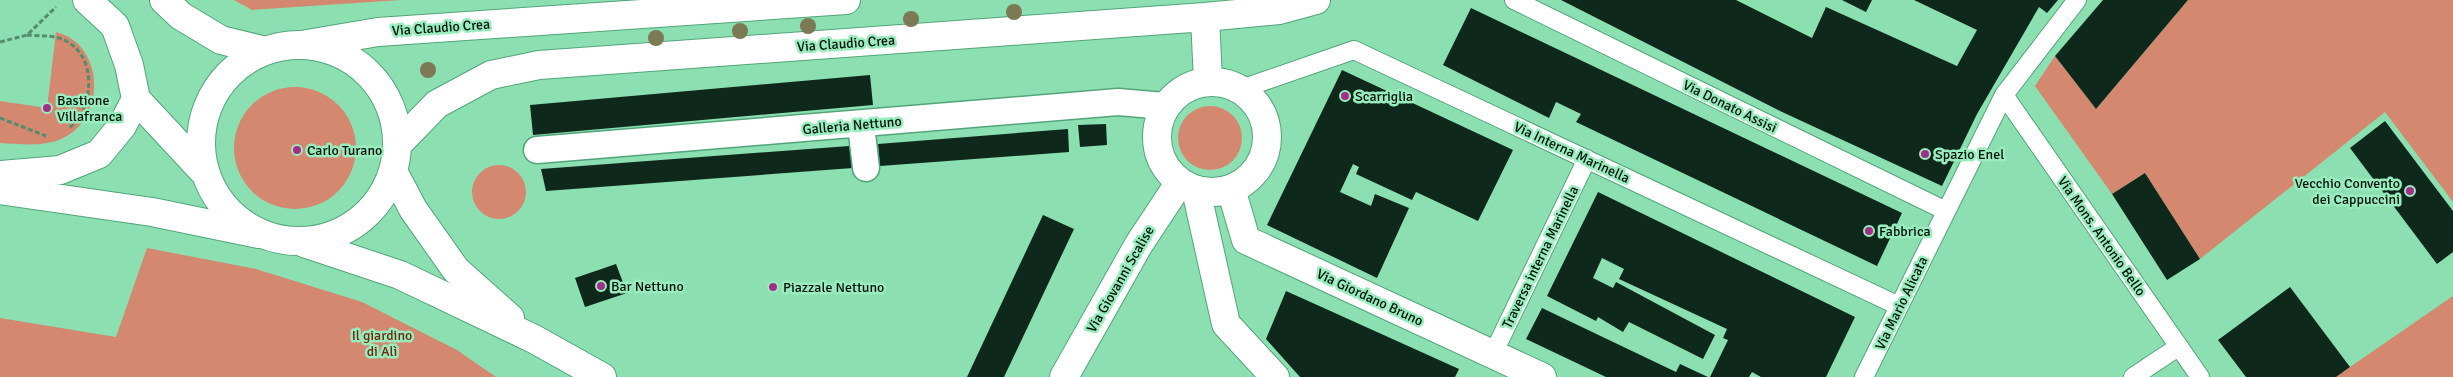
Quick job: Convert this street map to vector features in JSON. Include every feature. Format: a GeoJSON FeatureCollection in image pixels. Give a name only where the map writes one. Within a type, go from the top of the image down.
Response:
{"type":"FeatureCollection","features":[{"type":"Feature","properties":{"kind":"street"},"geometry":{"type":"LineString","coordinates":[[87,0],[114,26],[129,65],[136,99],[203,171],[228,212],[259,234]]}},
{"type":"Feature","properties":{"kind":"street","name":"Via Claudio Crea"},"geometry":{"type":"LineString","coordinates":[[262,50],[378,32],[582,9],[846,0]]}},
{"type":"Feature","properties":{"kind":"street","name":"Via Claudio Crea"},"geometry":{"type":"LineString","coordinates":[[399,143],[437,104],[491,75],[538,65],[1205,17],[1279,10],[1316,0]]}},
{"type":"Feature","properties":{"kind":"street"},"geometry":{"type":"LineString","coordinates":[[172,5],[221,40],[262,50]]}},
{"type":"Feature","properties":{"kind":"street"},"geometry":{"type":"LineString","coordinates":[[1205,17],[1208,81]]}},
{"type":"Feature","properties":{"kind":"street"},"geometry":{"type":"LineString","coordinates":[[303,242],[336,235],[371,212],[394,173],[399,143],[394,111],[373,76],[337,51],[307,44]]}},
{"type":"Feature","properties":{"kind":"street"},"geometry":{"type":"LineString","coordinates":[[203,171],[199,137],[207,104],[230,71],[262,50]]}},
{"type":"Feature","properties":{"kind":"street"},"geometry":{"type":"LineString","coordinates":[[1208,81],[1228,84],[1241,89],[1256,103],[1265,120],[1267,134],[1265,153],[1259,166],[1247,181],[1231,189],[1216,193],[1188,186],[1166,169],[1156,144],[1157,124],[1166,106],[1183,89],[1208,81]]}},
{"type":"Feature","properties":{"kind":"street"},"geometry":{"type":"LineString","coordinates":[[0,175],[60,170],[99,154],[122,126],[136,99]]}},
{"type":"Feature","properties":{"kind":"street","name":"Galleria Nettuno"},"geometry":{"type":"LineString","coordinates":[[537,150],[1118,102],[1166,106]]}},
{"type":"Feature","properties":{"kind":"street"},"geometry":{"type":"LineString","coordinates":[[861,124],[866,168]]}},
{"type":"Feature","properties":{"kind":"street"},"geometry":{"type":"LineString","coordinates":[[394,173],[413,209],[456,270],[534,338]]}},
{"type":"Feature","properties":{"kind":"street"},"geometry":{"type":"LineString","coordinates":[[1188,186],[1226,324],[1275,377]]}},
{"type":"Feature","properties":{"kind":"street","name":"Via Giovanni Scalise"},"geometry":{"type":"LineString","coordinates":[[1064,377],[1139,244],[1188,186]]}},
{"type":"Feature","properties":{"kind":"street","name":"Via Giordano Bruno"},"geometry":{"type":"LineString","coordinates":[[1231,189],[1246,240],[1542,377]]}},
{"type":"Feature","properties":{"kind":"street"},"geometry":{"type":"LineString","coordinates":[[0,190],[152,212],[303,242],[400,275],[534,338],[602,377]]}},
{"type":"Feature","properties":{"kind":"lane","name":"Via Donato Assisi"},"geometry":{"type":"LineString","coordinates":[[1514,0],[1946,211]]}},
{"type":"Feature","properties":{"kind":"lane","name":"Via Mario Alicata"},"geometry":{"type":"LineString","coordinates":[[1864,377],[2004,95],[2077,0]]}},
{"type":"Feature","properties":{"kind":"lane","name":"Via Interna Marinella"},"geometry":{"type":"LineString","coordinates":[[1241,89],[1354,50],[1899,306]]}},
{"type":"Feature","properties":{"kind":"lane","name":"Via Mons. Antonio Bello"},"geometry":{"type":"LineString","coordinates":[[2004,95],[2200,377]]}},
{"type":"Feature","properties":{"kind":"lane","name":"Traversa interna Marinella"},"geometry":{"type":"LineString","coordinates":[[1493,354],[1588,159]]}},
{"type":"Feature","properties":{"kind":"lane"},"geometry":{"type":"LineString","coordinates":[[2134,377],[2178,347]]}},
{"type":"Feature","properties":{"kind":"path"},"geometry":{"type":"LineString","coordinates":[[27,34],[58,6]]}},
{"type":"Feature","properties":{"kind":"path"},"geometry":{"type":"LineString","coordinates":[[0,42],[27,34],[65,40],[83,59],[88,73],[88,95],[78,118],[64,130]]}},
{"type":"Feature","properties":{"kind":"path"},"geometry":{"type":"LineString","coordinates":[[0,118],[38,134],[53,135]]}},
{"type":"Feature","properties":{"kind":"green space"},"geometry":{"type":"Polygon","coordinates":[[[234,0],[401,0],[252,10],[234,0]]]}},
{"type":"Feature","properties":{"kind":"green space"},"geometry":{"type":"Polygon","coordinates":[[[2188,0],[2453,0],[2453,202],[2385,112],[2200,259],[2145,173],[2112,194],[2035,86],[2055,56],[2096,109],[2188,0]]]}},
{"type":"Feature","properties":{"kind":"green space"},"geometry":{"type":"Polygon","coordinates":[[[56,32],[72,40],[84,52],[91,67],[94,83],[92,100],[86,116],[76,129],[54,142],[31,144],[0,143],[0,101],[47,108],[56,32]]]}},
{"type":"Feature","properties":{"kind":"green space"},"geometry":{"type":"Polygon","coordinates":[[[295,87],[307,88],[318,92],[329,97],[338,105],[346,114],[351,125],[355,136],[355,160],[351,171],[346,182],[338,191],[329,199],[318,204],[307,208],[295,209],[283,208],[272,204],[261,199],[252,191],[244,182],[239,171],[235,160],[234,148],[235,136],[239,125],[244,114],[252,105],[261,97],[272,92],[283,88],[295,87]]]}},
{"type":"Feature","properties":{"kind":"green space"},"geometry":{"type":"Polygon","coordinates":[[[1210,106],[1228,112],[1236,120],[1242,138],[1236,156],[1228,164],[1210,170],[1192,164],[1184,156],[1178,138],[1184,120],[1192,112],[1210,106]]]}},
{"type":"Feature","properties":{"kind":"green space"},"geometry":{"type":"Polygon","coordinates":[[[499,165],[509,167],[518,173],[524,182],[526,192],[524,202],[518,211],[509,217],[499,219],[489,217],[480,211],[474,202],[472,192],[474,182],[480,173],[489,167],[499,165]]]}},
{"type":"Feature","properties":{"kind":"green space","name":"Il giardino di Alì"},"geometry":{"type":"Polygon","coordinates":[[[147,248],[256,269],[362,302],[457,350],[496,377],[0,377],[0,318],[116,337],[147,248]]]}},
{"type":"Feature","properties":{"kind":"green space"},"geometry":{"type":"Polygon","coordinates":[[[2453,296],[2453,377],[2336,377],[2350,367],[2453,296]]]}},
{"type":"Feature","properties":{"kind":"building"},"geometry":{"type":"Polygon","coordinates":[[[1561,0],[1736,0],[1812,38],[1826,7],[1957,66],[1977,30],[1914,0],[2058,0],[2047,13],[2039,7],[1977,114],[1942,186],[1780,111],[1561,0]]]}},
{"type":"Feature","properties":{"kind":"building"},"geometry":{"type":"Polygon","coordinates":[[[1842,0],[1872,0],[1866,12],[1842,0]]]}},
{"type":"Feature","properties":{"kind":"building"},"geometry":{"type":"Polygon","coordinates":[[[2103,0],[2188,0],[2096,109],[2055,56],[2103,0]]]}},
{"type":"Feature","properties":{"kind":"building"},"geometry":{"type":"Polygon","coordinates":[[[1471,8],[1902,213],[1877,266],[1576,122],[1581,114],[1556,102],[1549,118],[1443,65],[1471,8]]]}},
{"type":"Feature","properties":{"kind":"building"},"geometry":{"type":"Polygon","coordinates":[[[1342,70],[1513,150],[1478,221],[1416,192],[1412,200],[1356,174],[1359,167],[1353,164],[1340,192],[1371,206],[1375,194],[1409,208],[1377,278],[1267,225],[1342,70]]]}},
{"type":"Feature","properties":{"kind":"building"},"geometry":{"type":"Polygon","coordinates":[[[870,75],[873,105],[533,135],[530,105],[870,75]]]}},
{"type":"Feature","properties":{"kind":"building","name":"Vecchio Convento dei Cappuccini"},"geometry":{"type":"Polygon","coordinates":[[[2385,121],[2453,211],[2453,252],[2437,264],[2350,148],[2385,121]]]}},
{"type":"Feature","properties":{"kind":"building"},"geometry":{"type":"Polygon","coordinates":[[[1106,124],[1107,145],[1080,147],[1078,125],[1106,124]]]}},
{"type":"Feature","properties":{"kind":"building"},"geometry":{"type":"Polygon","coordinates":[[[1068,129],[1069,152],[880,166],[878,144],[1068,129]]]}},
{"type":"Feature","properties":{"kind":"building"},"geometry":{"type":"Polygon","coordinates":[[[849,146],[853,168],[546,191],[541,169],[849,146]]]}},
{"type":"Feature","properties":{"kind":"building"},"geometry":{"type":"Polygon","coordinates":[[[2145,173],[2200,259],[2167,280],[2112,194],[2145,173]]]}},
{"type":"Feature","properties":{"kind":"building"},"geometry":{"type":"Polygon","coordinates":[[[1598,192],[1855,317],[1826,377],[1761,377],[1752,372],[1749,377],[1710,377],[1728,340],[1723,338],[1727,329],[1619,279],[1624,269],[1602,258],[1593,278],[1613,288],[1616,282],[1715,335],[1703,359],[1629,322],[1623,332],[1598,317],[1596,321],[1547,296],[1598,192]]]}},
{"type":"Feature","properties":{"kind":"building"},"geometry":{"type":"Polygon","coordinates":[[[1043,215],[1074,229],[1004,377],[967,377],[1043,215]]]}},
{"type":"Feature","properties":{"kind":"building","name":"Bar Nettuno"},"geometry":{"type":"Polygon","coordinates":[[[616,264],[627,293],[585,307],[575,278],[616,264]]]}},
{"type":"Feature","properties":{"kind":"building"},"geometry":{"type":"Polygon","coordinates":[[[2290,287],[2350,367],[2336,377],[2246,377],[2218,340],[2290,287]]]}},
{"type":"Feature","properties":{"kind":"building"},"geometry":{"type":"Polygon","coordinates":[[[1286,291],[1459,369],[1455,377],[1300,377],[1266,339],[1286,291]]]}},
{"type":"Feature","properties":{"kind":"building"},"geometry":{"type":"Polygon","coordinates":[[[1542,308],[1676,372],[1680,364],[1708,377],[1606,377],[1526,339],[1542,308]]]}},
{"type":"Feature","properties":{"kind":"place","name":"Scarriglia"},"geometry":{"type":"Point","coordinates":[1345,96]}},
{"type":"Feature","properties":{"kind":"place","name":"Bastione Villafranca"},"geometry":{"type":"Point","coordinates":[47,108]}},
{"type":"Feature","properties":{"kind":"place","name":"Carlo Turano"},"geometry":{"type":"Point","coordinates":[297,150]}},
{"type":"Feature","properties":{"kind":"place","name":"Spazio Enel"},"geometry":{"type":"Point","coordinates":[1925,154]}},
{"type":"Feature","properties":{"kind":"place","name":"Vecchio Convento dei Cappuccini"},"geometry":{"type":"Point","coordinates":[2410,191]}},
{"type":"Feature","properties":{"kind":"place","name":"Fabbrica"},"geometry":{"type":"Point","coordinates":[1869,231]}},
{"type":"Feature","properties":{"kind":"place","name":"Bar Nettuno"},"geometry":{"type":"Point","coordinates":[601,286]}},
{"type":"Feature","properties":{"kind":"place","name":"Piazzale Nettuno"},"geometry":{"type":"Point","coordinates":[773,287]}}]}
